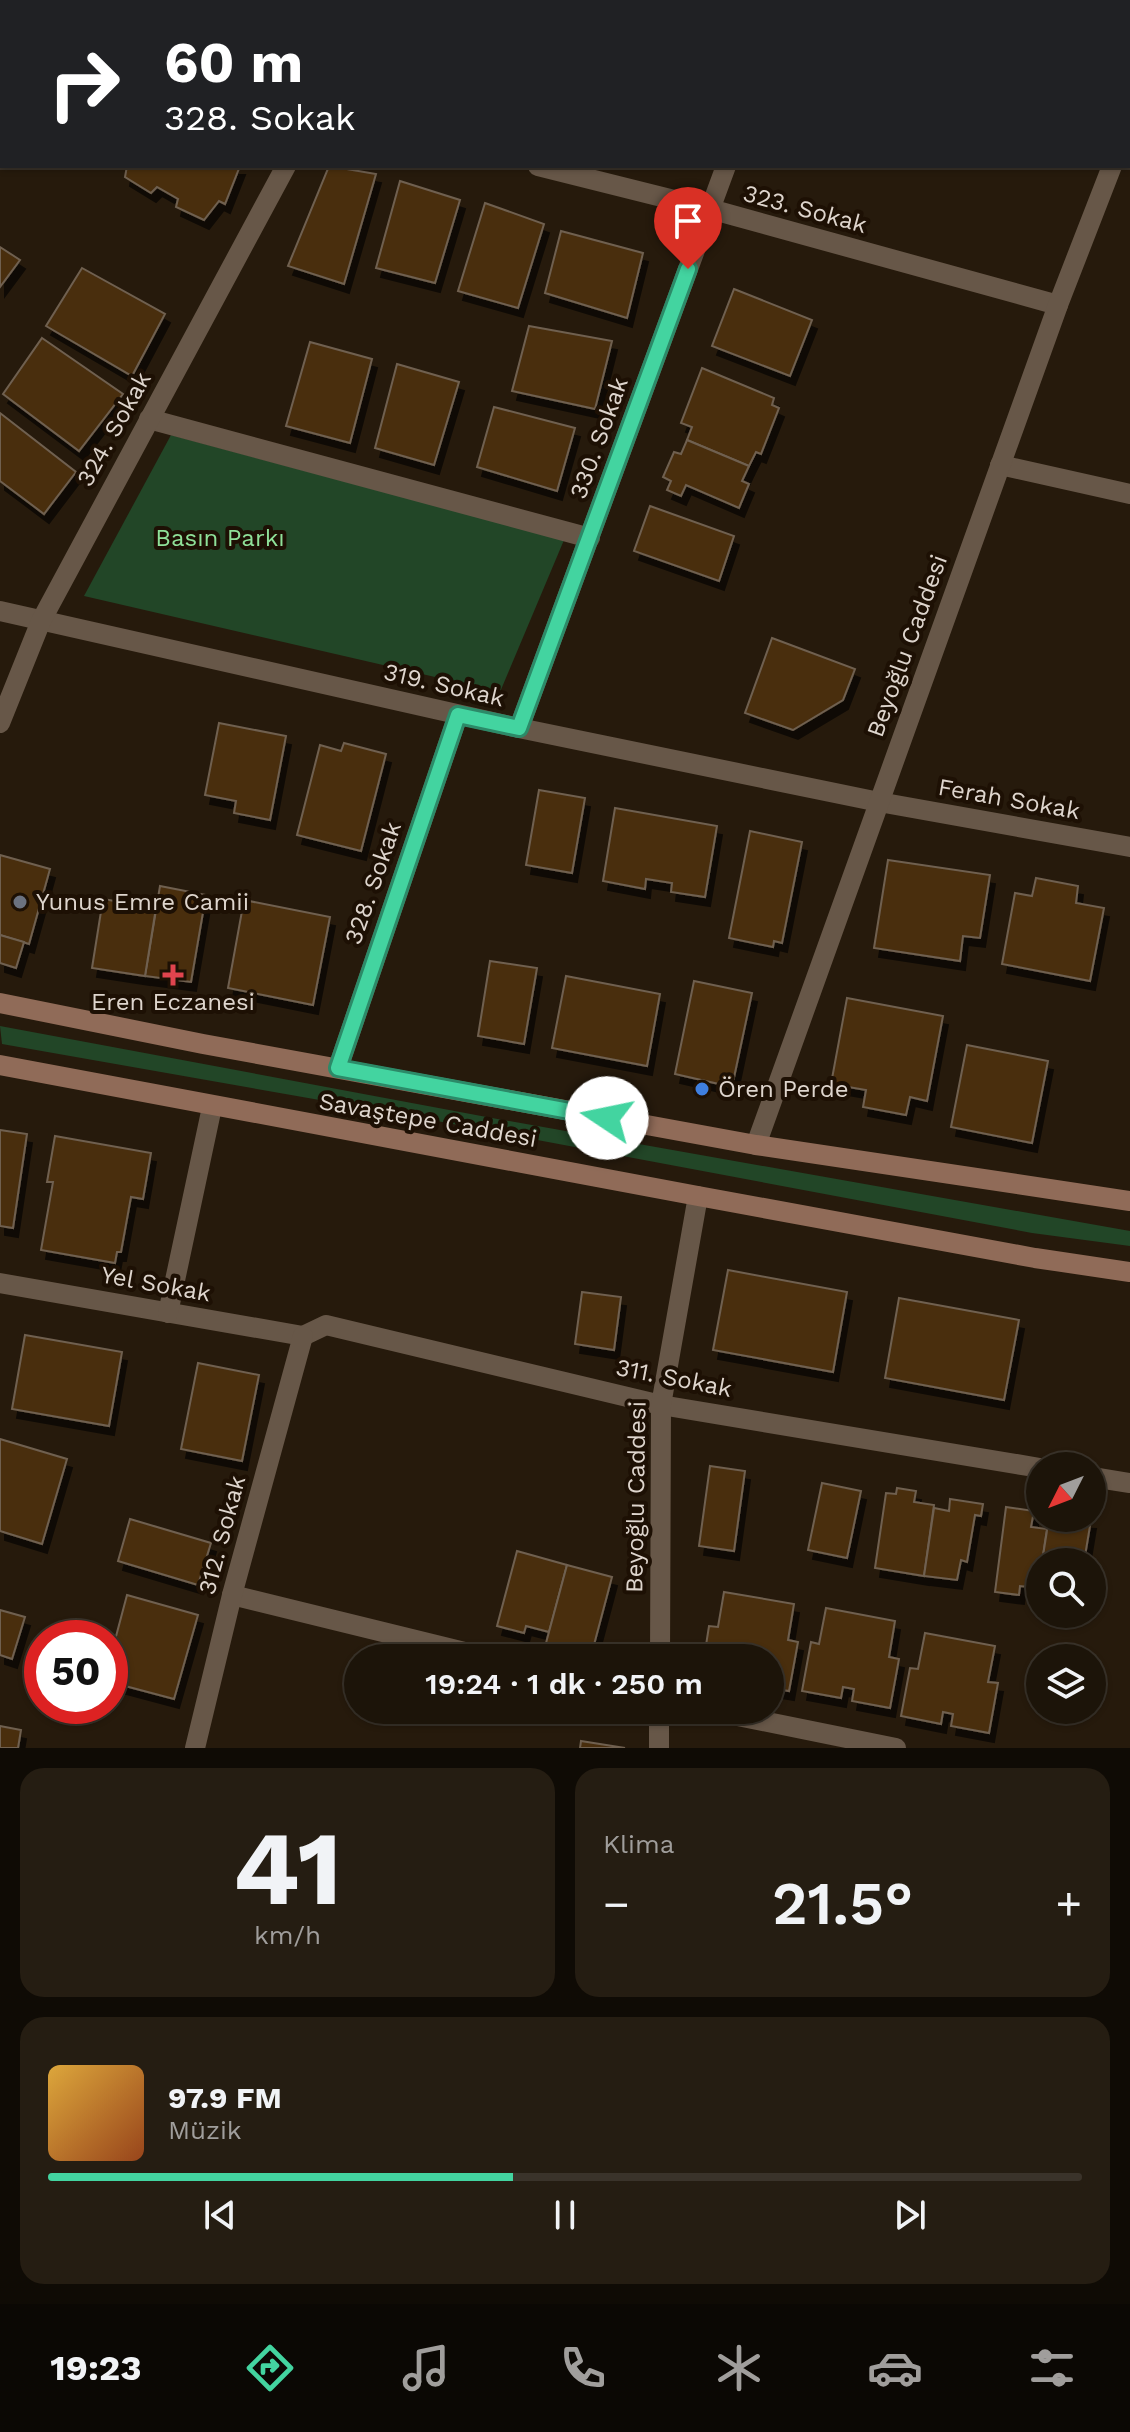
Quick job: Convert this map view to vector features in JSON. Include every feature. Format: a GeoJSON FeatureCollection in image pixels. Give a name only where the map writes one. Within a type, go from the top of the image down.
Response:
{"type":"FeatureCollection","features":[{"type":"Feature","properties":{"kind":"main road","name":"Savaştepe Caddesi"},"geometry":{"type":"LineString","coordinates":[[0,1003],[756,1145],[1130,1201]]}},
{"type":"Feature","properties":{"kind":"main road","name":"Savaştepe Caddesi"},"geometry":{"type":"LineString","coordinates":[[0,1065],[212,1107],[1035,1258],[1130,1272]]}},
{"type":"Feature","properties":{"kind":"street","name":"324. Sokak"},"geometry":{"type":"LineString","coordinates":[[0,723],[41,621],[285,168]]}},
{"type":"Feature","properties":{"kind":"street","name":"323. Sokak"},"geometry":{"type":"LineString","coordinates":[[546,168],[710,209],[1058,305]]}},
{"type":"Feature","properties":{"kind":"street","name":"330. Sokak"},"geometry":{"type":"LineString","coordinates":[[519,728],[725,168]]}},
{"type":"Feature","properties":{"kind":"street","name":"Beyoğlu Caddesi"},"geometry":{"type":"LineString","coordinates":[[756,1145],[1058,305],[1111,168]]}},
{"type":"Feature","properties":{"kind":"street"},"geometry":{"type":"LineString","coordinates":[[149,419],[590,538]]}},
{"type":"Feature","properties":{"kind":"street"},"geometry":{"type":"LineString","coordinates":[[1000,465],[1130,494]]}},
{"type":"Feature","properties":{"kind":"street","name":"319. Sokak"},"geometry":{"type":"LineString","coordinates":[[0,611],[458,715],[879,802]]}},
{"type":"Feature","properties":{"kind":"street","name":"328. Sokak"},"geometry":{"type":"LineString","coordinates":[[338,1068],[458,715]]}},
{"type":"Feature","properties":{"kind":"street","name":"Ferah Sokak"},"geometry":{"type":"LineString","coordinates":[[879,802],[1130,847]]}},
{"type":"Feature","properties":{"kind":"street"},"geometry":{"type":"LineString","coordinates":[[168,1313],[212,1107]]}},
{"type":"Feature","properties":{"kind":"street","name":"Beyoğlu Caddesi"},"geometry":{"type":"LineString","coordinates":[[660,1644],[661,1405],[698,1196]]}},
{"type":"Feature","properties":{"kind":"street","name":"Yel Sokak"},"geometry":{"type":"LineString","coordinates":[[0,1283],[303,1336]]}},
{"type":"Feature","properties":{"kind":"street","name":"311. Sokak"},"geometry":{"type":"LineString","coordinates":[[303,1336],[326,1325],[661,1405],[1026,1466]]}},
{"type":"Feature","properties":{"kind":"street","name":"312. Sokak"},"geometry":{"type":"LineString","coordinates":[[195,1748],[232,1595],[303,1336]]}},
{"type":"Feature","properties":{"kind":"street"},"geometry":{"type":"LineString","coordinates":[[1106,1479],[1130,1483]]}},
{"type":"Feature","properties":{"kind":"street"},"geometry":{"type":"LineString","coordinates":[[232,1595],[432,1644]]}},
{"type":"Feature","properties":{"kind":"street"},"geometry":{"type":"LineString","coordinates":[[659,1724],[659,1748]]}},
{"type":"Feature","properties":{"kind":"street"},"geometry":{"type":"LineString","coordinates":[[777,1724],[896,1748]]}},
{"type":"Feature","properties":{"kind":"green space","name":"Basın Parkı"},"geometry":{"type":"Polygon","coordinates":[[[171,435],[564,540],[500,692],[84,596],[171,435]]]}},
{"type":"Feature","properties":{"kind":"green space"},"geometry":{"type":"Polygon","coordinates":[[[0,1026],[492,1118],[1130,1231],[1130,1246],[1032,1233],[405,1115],[2,1044],[0,1026]]]}},
{"type":"Feature","properties":{"kind":"building"},"geometry":{"type":"Polygon","coordinates":[[[127,168],[239,168],[225,204],[219,201],[204,220],[176,207],[178,199],[157,187],[151,193],[125,177],[127,168]]]}},
{"type":"Feature","properties":{"kind":"building"},"geometry":{"type":"Polygon","coordinates":[[[328,168],[376,174],[344,284],[288,266],[328,168]]]}},
{"type":"Feature","properties":{"kind":"building"},"geometry":{"type":"Polygon","coordinates":[[[400,181],[460,200],[435,283],[376,268],[400,181]]]}},
{"type":"Feature","properties":{"kind":"building"},"geometry":{"type":"Polygon","coordinates":[[[485,203],[544,224],[518,308],[458,291],[485,203]]]}},
{"type":"Feature","properties":{"kind":"building"},"geometry":{"type":"Polygon","coordinates":[[[561,231],[643,253],[627,318],[545,293],[561,231]]]}},
{"type":"Feature","properties":{"kind":"building"},"geometry":{"type":"Polygon","coordinates":[[[0,247],[20,260],[0,287],[0,247]]]}},
{"type":"Feature","properties":{"kind":"building"},"geometry":{"type":"Polygon","coordinates":[[[82,268],[165,314],[132,376],[46,326],[82,268]]]}},
{"type":"Feature","properties":{"kind":"building"},"geometry":{"type":"Polygon","coordinates":[[[734,289],[812,320],[790,376],[712,346],[734,289]]]}},
{"type":"Feature","properties":{"kind":"building"},"geometry":{"type":"Polygon","coordinates":[[[529,326],[612,341],[595,409],[512,391],[529,326]]]}},
{"type":"Feature","properties":{"kind":"building"},"geometry":{"type":"Polygon","coordinates":[[[42,338],[123,394],[79,451],[3,394],[42,338]]]}},
{"type":"Feature","properties":{"kind":"building"},"geometry":{"type":"Polygon","coordinates":[[[310,342],[372,359],[350,443],[286,426],[310,342]]]}},
{"type":"Feature","properties":{"kind":"building"},"geometry":{"type":"Polygon","coordinates":[[[397,364],[459,382],[434,465],[375,448],[397,364]]]}},
{"type":"Feature","properties":{"kind":"building"},"geometry":{"type":"Polygon","coordinates":[[[702,368],[774,398],[772,405],[779,408],[761,454],[756,452],[749,466],[687,440],[692,427],[681,423],[702,368]]]}},
{"type":"Feature","properties":{"kind":"building"},"geometry":{"type":"Polygon","coordinates":[[[494,407],[575,428],[557,491],[477,467],[494,407]]]}},
{"type":"Feature","properties":{"kind":"building"},"geometry":{"type":"Polygon","coordinates":[[[0,413],[76,472],[44,514],[0,481],[0,413]]]}},
{"type":"Feature","properties":{"kind":"building"},"geometry":{"type":"Polygon","coordinates":[[[687,440],[749,466],[742,481],[749,484],[739,508],[686,485],[681,496],[667,490],[671,481],[663,477],[674,452],[681,454],[687,440]]]}},
{"type":"Feature","properties":{"kind":"building"},"geometry":{"type":"Polygon","coordinates":[[[650,506],[734,536],[719,581],[634,551],[650,506]]]}},
{"type":"Feature","properties":{"kind":"building"},"geometry":{"type":"Polygon","coordinates":[[[772,638],[855,669],[843,700],[793,730],[745,713],[772,638]]]}},
{"type":"Feature","properties":{"kind":"building"},"geometry":{"type":"Polygon","coordinates":[[[219,723],[286,736],[270,820],[234,813],[236,801],[205,795],[219,723]]]}},
{"type":"Feature","properties":{"kind":"building"},"geometry":{"type":"Polygon","coordinates":[[[344,743],[386,754],[361,851],[297,835],[320,745],[341,751],[344,743]]]}},
{"type":"Feature","properties":{"kind":"building"},"geometry":{"type":"Polygon","coordinates":[[[539,790],[585,798],[572,873],[526,865],[539,790]]]}},
{"type":"Feature","properties":{"kind":"building"},"geometry":{"type":"Polygon","coordinates":[[[615,808],[717,826],[705,897],[671,892],[672,883],[646,879],[645,889],[603,881],[615,808]]]}},
{"type":"Feature","properties":{"kind":"building"},"geometry":{"type":"Polygon","coordinates":[[[750,831],[802,842],[782,943],[774,941],[773,947],[729,938],[750,831]]]}},
{"type":"Feature","properties":{"kind":"building","name":"Yunus Emre Camii"},"geometry":{"type":"Polygon","coordinates":[[[0,855],[50,869],[29,944],[0,935],[0,855]]]}},
{"type":"Feature","properties":{"kind":"building"},"geometry":{"type":"Polygon","coordinates":[[[888,860],[990,875],[980,938],[963,936],[960,961],[874,948],[888,860]]]}},
{"type":"Feature","properties":{"kind":"building"},"geometry":{"type":"Polygon","coordinates":[[[1036,878],[1078,886],[1076,903],[1104,908],[1090,981],[1002,964],[1015,893],[1032,896],[1036,878]]]}},
{"type":"Feature","properties":{"kind":"building"},"geometry":{"type":"Polygon","coordinates":[[[160,886],[206,895],[191,982],[145,976],[160,886]]]}},
{"type":"Feature","properties":{"kind":"building"},"geometry":{"type":"Polygon","coordinates":[[[103,899],[156,908],[145,976],[92,968],[103,899]]]}},
{"type":"Feature","properties":{"kind":"building"},"geometry":{"type":"Polygon","coordinates":[[[244,900],[330,917],[313,1005],[228,988],[244,900]]]}},
{"type":"Feature","properties":{"kind":"building"},"geometry":{"type":"Polygon","coordinates":[[[0,935],[24,942],[16,968],[0,963],[0,935]]]}},
{"type":"Feature","properties":{"kind":"building"},"geometry":{"type":"Polygon","coordinates":[[[490,961],[537,968],[524,1044],[478,1036],[490,961]]]}},
{"type":"Feature","properties":{"kind":"building"},"geometry":{"type":"Polygon","coordinates":[[[566,976],[660,994],[647,1066],[552,1048],[566,976]]]}},
{"type":"Feature","properties":{"kind":"building"},"geometry":{"type":"Polygon","coordinates":[[[694,981],[752,993],[732,1087],[675,1074],[694,981]]]}},
{"type":"Feature","properties":{"kind":"building"},"geometry":{"type":"Polygon","coordinates":[[[847,998],[943,1016],[927,1101],[910,1097],[906,1115],[863,1107],[866,1090],[831,1084],[847,998]]]}},
{"type":"Feature","properties":{"kind":"building"},"geometry":{"type":"Polygon","coordinates":[[[967,1045],[1048,1061],[1032,1143],[951,1127],[967,1045]]]}},
{"type":"Feature","properties":{"kind":"building"},"geometry":{"type":"Polygon","coordinates":[[[0,1130],[27,1134],[13,1228],[0,1226],[0,1130]]]}},
{"type":"Feature","properties":{"kind":"building"},"geometry":{"type":"Polygon","coordinates":[[[55,1136],[151,1153],[143,1199],[131,1197],[121,1252],[117,1252],[115,1263],[41,1250],[53,1182],[47,1182],[55,1136]]]}},
{"type":"Feature","properties":{"kind":"building"},"geometry":{"type":"Polygon","coordinates":[[[728,1270],[847,1292],[833,1372],[713,1350],[728,1270]]]}},
{"type":"Feature","properties":{"kind":"building"},"geometry":{"type":"Polygon","coordinates":[[[582,1292],[621,1297],[614,1350],[575,1344],[582,1292]]]}},
{"type":"Feature","properties":{"kind":"building"},"geometry":{"type":"Polygon","coordinates":[[[899,1298],[1019,1320],[1004,1400],[885,1378],[899,1298]]]}},
{"type":"Feature","properties":{"kind":"building"},"geometry":{"type":"Polygon","coordinates":[[[25,1335],[122,1352],[109,1426],[12,1409],[25,1335]]]}},
{"type":"Feature","properties":{"kind":"building"},"geometry":{"type":"Polygon","coordinates":[[[198,1363],[259,1375],[242,1461],[181,1449],[198,1363]]]}},
{"type":"Feature","properties":{"kind":"building"},"geometry":{"type":"Polygon","coordinates":[[[0,1439],[67,1459],[42,1544],[0,1531],[0,1439]]]}},
{"type":"Feature","properties":{"kind":"building"},"geometry":{"type":"Polygon","coordinates":[[[710,1466],[745,1471],[734,1551],[699,1546],[710,1466]]]}},
{"type":"Feature","properties":{"kind":"building"},"geometry":{"type":"Polygon","coordinates":[[[822,1483],[861,1491],[847,1558],[808,1550],[822,1483]]]}},
{"type":"Feature","properties":{"kind":"building"},"geometry":{"type":"Polygon","coordinates":[[[897,1488],[916,1491],[914,1502],[934,1505],[924,1576],[875,1568],[886,1493],[896,1494],[897,1488]]]}},
{"type":"Feature","properties":{"kind":"building"},"geometry":{"type":"Polygon","coordinates":[[[950,1499],[983,1504],[981,1516],[975,1515],[967,1562],[961,1560],[957,1580],[924,1576],[934,1508],[949,1511],[950,1499]]]}},
{"type":"Feature","properties":{"kind":"building"},"geometry":{"type":"Polygon","coordinates":[[[1006,1507],[1026,1510],[1026,1532],[1047,1532],[1044,1548],[1026,1548],[1026,1587],[1020,1586],[1019,1595],[995,1592],[1006,1507]]]}},
{"type":"Feature","properties":{"kind":"building"},"geometry":{"type":"Polygon","coordinates":[[[130,1519],[211,1543],[198,1585],[118,1561],[130,1519]]]}},
{"type":"Feature","properties":{"kind":"building"},"geometry":{"type":"Polygon","coordinates":[[[1047,1532],[1089,1532],[1086,1548],[1044,1548],[1047,1532]]]}},
{"type":"Feature","properties":{"kind":"building"},"geometry":{"type":"Polygon","coordinates":[[[517,1551],[567,1565],[549,1632],[526,1626],[524,1633],[497,1626],[517,1551]]]}},
{"type":"Feature","properties":{"kind":"building"},"geometry":{"type":"Polygon","coordinates":[[[567,1565],[612,1577],[594,1644],[546,1643],[567,1565]]]}},
{"type":"Feature","properties":{"kind":"building"},"geometry":{"type":"Polygon","coordinates":[[[724,1592],[794,1604],[788,1640],[798,1642],[789,1691],[784,1690],[784,1644],[706,1644],[709,1626],[718,1627],[724,1592]]]}},
{"type":"Feature","properties":{"kind":"building"},"geometry":{"type":"Polygon","coordinates":[[[127,1595],[198,1615],[174,1699],[128,1687],[128,1620],[120,1620],[127,1595]]]}},
{"type":"Feature","properties":{"kind":"building"},"geometry":{"type":"Polygon","coordinates":[[[826,1608],[895,1621],[889,1657],[899,1659],[890,1708],[852,1701],[854,1689],[843,1687],[841,1698],[802,1691],[811,1642],[819,1644],[826,1608]]]}},
{"type":"Feature","properties":{"kind":"building"},"geometry":{"type":"Polygon","coordinates":[[[0,1610],[25,1617],[12,1659],[0,1655],[0,1610]]]}},
{"type":"Feature","properties":{"kind":"building"},"geometry":{"type":"Polygon","coordinates":[[[925,1633],[995,1646],[988,1682],[998,1683],[989,1733],[951,1726],[953,1714],[943,1712],[941,1724],[901,1716],[910,1668],[918,1669],[925,1633]]]}},
{"type":"Feature","properties":{"kind":"building"},"geometry":{"type":"Polygon","coordinates":[[[0,1726],[21,1730],[18,1748],[0,1748],[0,1726]]]}},
{"type":"Feature","properties":{"kind":"building"},"geometry":{"type":"Polygon","coordinates":[[[581,1741],[625,1748],[580,1748],[581,1741]]]}},
{"type":"Feature","properties":{"kind":"place","name":"Yunus Emre Camii"},"geometry":{"type":"Point","coordinates":[20,902]}},
{"type":"Feature","properties":{"kind":"place","name":"Eren Eczanesi"},"geometry":{"type":"Point","coordinates":[173,975]}},
{"type":"Feature","properties":{"kind":"place","name":"Ören Perde"},"geometry":{"type":"Point","coordinates":[702,1089]}},
{"type":"Feature","properties":{"kind":"route"},"geometry":{"type":"LineString","coordinates":[[607,1118],[338,1068],[458,715],[519,728],[688,269]]}}]}
